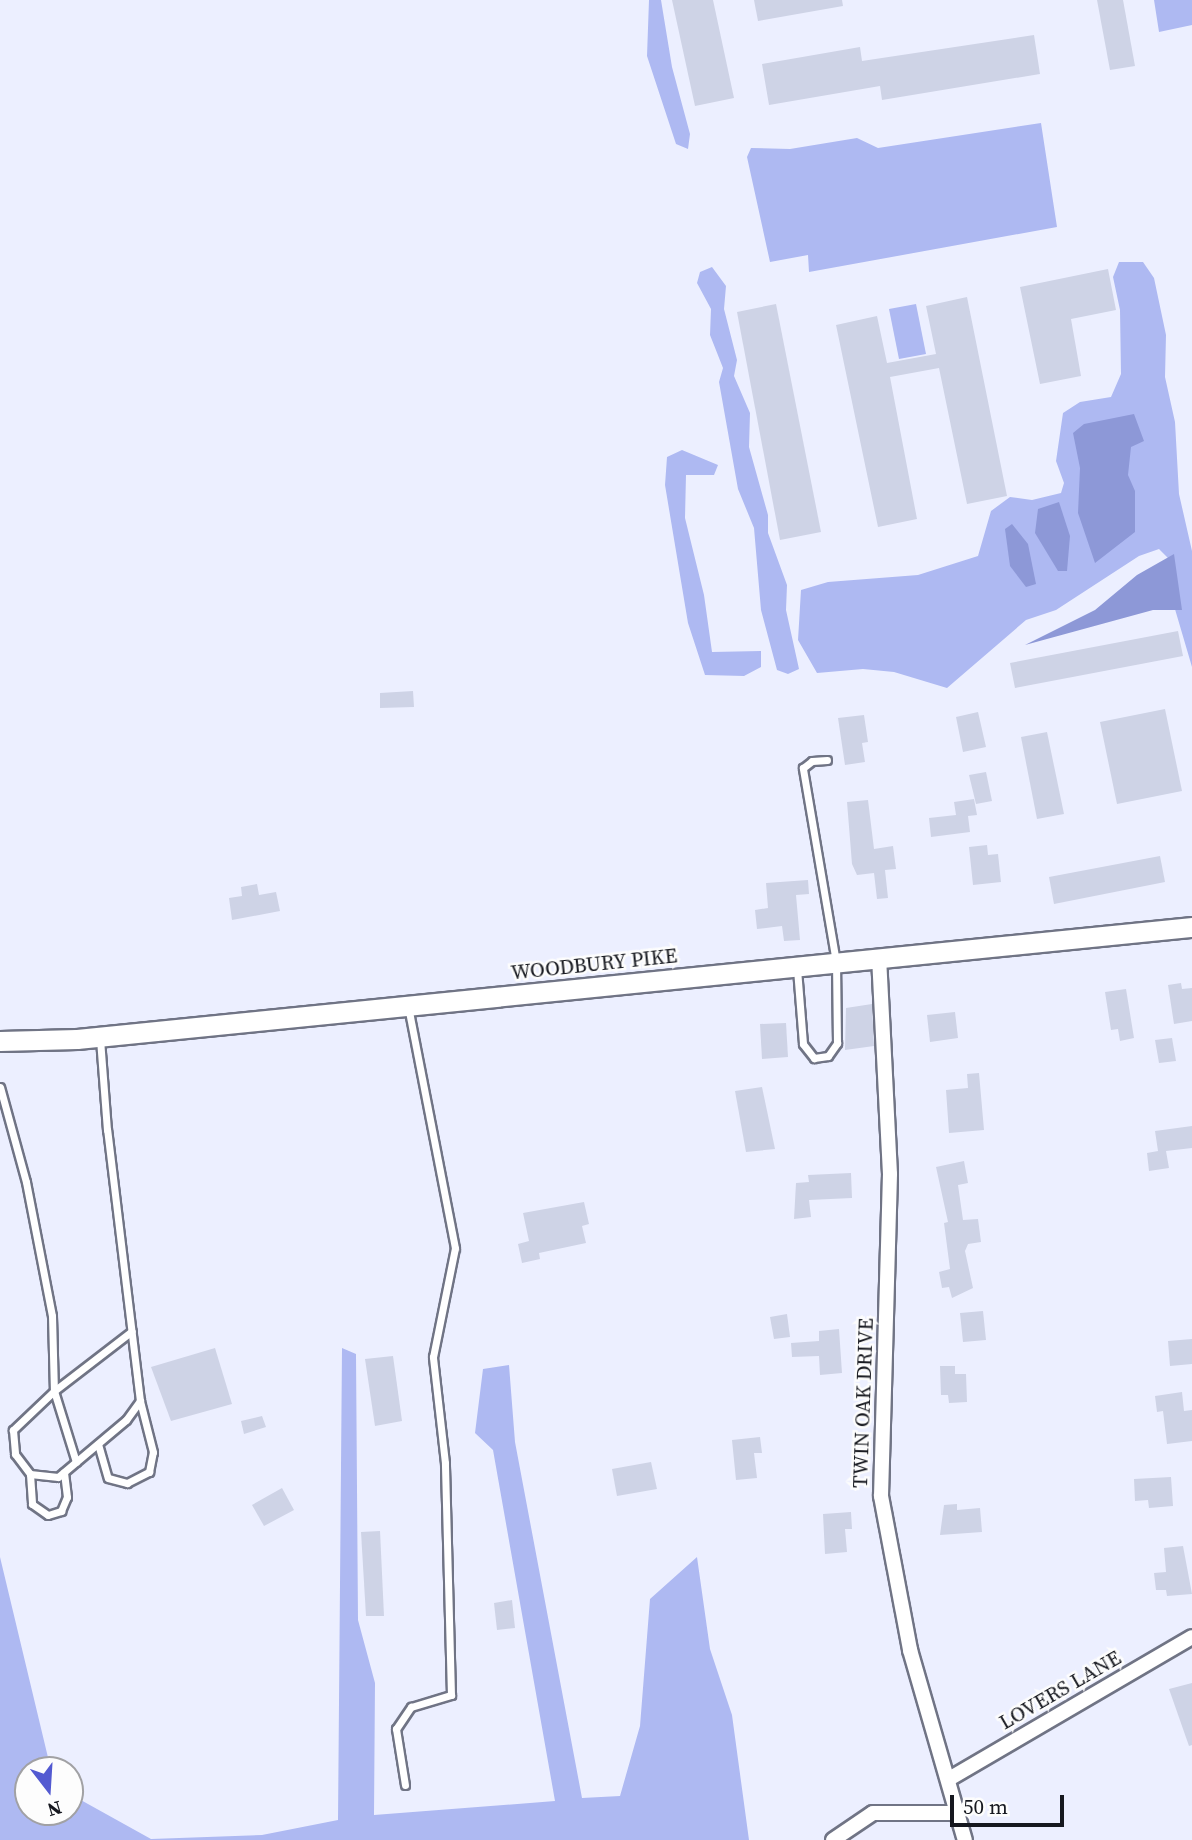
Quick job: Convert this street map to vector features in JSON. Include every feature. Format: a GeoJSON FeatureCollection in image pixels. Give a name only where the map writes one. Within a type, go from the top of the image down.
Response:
{"type":"FeatureCollection","features":[{"type":"Feature","properties":{"kind":"street","name":"WOODBURY PIKE"},"geometry":{"type":"LineString","coordinates":[[0,1041],[100,1037],[879,957],[1192,928]]}},
{"type":"Feature","properties":{"kind":"street","name":"TWIN OAK DRIVE"},"geometry":{"type":"LineString","coordinates":[[879,957],[890,1174],[881,1496],[910,1650],[965,1840]]}},
{"type":"Feature","properties":{"kind":"street","name":"LOVERS LANE"},"geometry":{"type":"LineString","coordinates":[[949,1779],[1192,1637]]}},
{"type":"Feature","properties":{"kind":"street"},"geometry":{"type":"LineString","coordinates":[[832,1840],[873,1813],[957,1813]]}},
{"type":"Feature","properties":{"kind":"lane"},"geometry":{"type":"LineString","coordinates":[[796,966],[803,1044],[808,1054],[821,1058],[835,1050],[836,962],[803,768],[812,761],[827,760]]}},
{"type":"Feature","properties":{"kind":"lane"},"geometry":{"type":"LineString","coordinates":[[405,1785],[396,1729],[411,1707],[451,1695],[445,1463],[433,1357],[455,1248],[408,1006]]}},
{"type":"Feature","properties":{"kind":"lane"},"geometry":{"type":"LineString","coordinates":[[98,1444],[108,1478],[127,1483],[149,1472],[153,1452],[140,1401],[107,1130],[100,1037]]}},
{"type":"Feature","properties":{"kind":"lane"},"geometry":{"type":"LineString","coordinates":[[0,1087],[26,1182],[52,1316],[54,1391],[76,1462]]}},
{"type":"Feature","properties":{"kind":"lane"},"geometry":{"type":"LineString","coordinates":[[64,1472],[67,1497],[61,1511],[48,1515],[32,1504],[30,1474],[15,1454],[13,1430],[54,1391],[132,1331]]}},
{"type":"Feature","properties":{"kind":"lane"},"geometry":{"type":"LineString","coordinates":[[30,1474],[58,1477],[126,1420],[140,1401]]}},
{"type":"Feature","properties":{"kind":"shaded area"},"geometry":{"type":"Polygon","coordinates":[[[649,0],[661,0],[672,67],[690,134],[688,149],[676,144],[647,56],[649,0]]]}},
{"type":"Feature","properties":{"kind":"shaded area"},"geometry":{"type":"Polygon","coordinates":[[[1154,0],[1192,0],[1192,25],[1159,32],[1154,0]]]}},
{"type":"Feature","properties":{"kind":"shaded area"},"geometry":{"type":"Polygon","coordinates":[[[1041,123],[1057,227],[809,272],[808,255],[770,262],[747,157],[751,148],[790,149],[857,138],[878,148],[1041,123]]]}},
{"type":"Feature","properties":{"kind":"shaded area"},"geometry":{"type":"Polygon","coordinates":[[[1119,262],[1143,262],[1154,278],[1166,335],[1165,377],[1175,422],[1179,494],[1192,551],[1192,667],[1172,599],[1171,561],[1159,549],[1139,556],[1056,610],[1026,620],[947,688],[894,672],[863,669],[817,673],[798,640],[801,590],[828,582],[918,575],[978,556],[991,511],[1010,497],[1032,500],[1061,493],[1064,483],[1056,461],[1063,413],[1080,402],[1111,397],[1121,374],[1120,310],[1113,277],[1119,262]]]}},
{"type":"Feature","properties":{"kind":"shaded area"},"geometry":{"type":"Polygon","coordinates":[[[712,267],[726,286],[724,309],[737,360],[734,376],[750,413],[749,447],[768,515],[768,533],[787,585],[786,610],[799,669],[788,674],[777,670],[761,610],[754,528],[738,489],[719,382],[723,368],[710,335],[711,309],[697,283],[700,272],[712,267]]]}},
{"type":"Feature","properties":{"kind":"shaded area"},"geometry":{"type":"Polygon","coordinates":[[[916,304],[926,354],[899,359],[889,309],[916,304]]]}},
{"type":"Feature","properties":{"kind":"shaded area"},"geometry":{"type":"Polygon","coordinates":[[[1134,414],[1144,441],[1131,447],[1128,475],[1135,491],[1135,532],[1095,563],[1078,513],[1080,468],[1073,433],[1084,424],[1134,414]]]}},
{"type":"Feature","properties":{"kind":"shaded area"},"geometry":{"type":"Polygon","coordinates":[[[682,450],[718,465],[714,475],[686,475],[685,518],[704,595],[712,652],[761,651],[761,667],[744,676],[705,675],[688,623],[665,485],[667,457],[682,450]]]}},
{"type":"Feature","properties":{"kind":"shaded area"},"geometry":{"type":"Polygon","coordinates":[[[1059,502],[1070,536],[1067,571],[1058,571],[1035,533],[1038,509],[1059,502]]]}},
{"type":"Feature","properties":{"kind":"shaded area"},"geometry":{"type":"Polygon","coordinates":[[[1012,524],[1028,544],[1036,584],[1026,587],[1010,566],[1005,529],[1012,524]]]}},
{"type":"Feature","properties":{"kind":"shaded area"},"geometry":{"type":"Polygon","coordinates":[[[1174,554],[1182,610],[1153,610],[1025,645],[1095,610],[1137,575],[1174,554]]]}},
{"type":"Feature","properties":{"kind":"shaded area"},"geometry":{"type":"Polygon","coordinates":[[[342,1348],[356,1354],[358,1620],[375,1683],[374,1815],[555,1801],[493,1450],[475,1433],[483,1369],[509,1365],[515,1442],[582,1798],[620,1796],[640,1726],[650,1599],[697,1557],[710,1649],[732,1715],[749,1840],[0,1840],[0,1557],[48,1756],[14,1756],[14,1826],[84,1826],[84,1802],[151,1839],[262,1835],[338,1820],[342,1348]]]}},
{"type":"Feature","properties":{"kind":"building"},"geometry":{"type":"Polygon","coordinates":[[[672,0],[713,0],[734,98],[695,106],[672,0]]]}},
{"type":"Feature","properties":{"kind":"building"},"geometry":{"type":"Polygon","coordinates":[[[754,0],[842,0],[843,6],[758,21],[754,0]]]}},
{"type":"Feature","properties":{"kind":"building"},"geometry":{"type":"Polygon","coordinates":[[[1097,0],[1123,0],[1135,66],[1110,70],[1097,0]]]}},
{"type":"Feature","properties":{"kind":"building"},"geometry":{"type":"Polygon","coordinates":[[[1034,35],[1040,74],[882,100],[880,86],[769,105],[762,64],[860,47],[862,61],[1034,35]]]}},
{"type":"Feature","properties":{"kind":"building"},"geometry":{"type":"Polygon","coordinates":[[[1108,269],[1116,310],[1071,319],[1081,376],[1040,384],[1020,287],[1108,269]]]}},
{"type":"Feature","properties":{"kind":"building"},"geometry":{"type":"Polygon","coordinates":[[[967,297],[1007,496],[967,504],[939,368],[890,377],[917,519],[878,527],[836,325],[877,316],[887,363],[936,354],[926,306],[967,297]]]}},
{"type":"Feature","properties":{"kind":"building"},"geometry":{"type":"Polygon","coordinates":[[[776,304],[821,532],[780,540],[737,312],[776,304]]]}},
{"type":"Feature","properties":{"kind":"building"},"geometry":{"type":"Polygon","coordinates":[[[1178,631],[1183,656],[1015,688],[1010,663],[1178,631]]]}},
{"type":"Feature","properties":{"kind":"building"},"geometry":{"type":"Polygon","coordinates":[[[413,691],[414,707],[380,708],[380,693],[413,691]]]}},
{"type":"Feature","properties":{"kind":"building"},"geometry":{"type":"Polygon","coordinates":[[[1165,709],[1182,791],[1117,804],[1100,722],[1165,709]]]}},
{"type":"Feature","properties":{"kind":"building"},"geometry":{"type":"Polygon","coordinates":[[[978,712],[986,747],[963,752],[956,717],[978,712]]]}},
{"type":"Feature","properties":{"kind":"building"},"geometry":{"type":"Polygon","coordinates":[[[864,715],[868,742],[862,743],[865,762],[845,765],[838,718],[864,715]]]}},
{"type":"Feature","properties":{"kind":"building"},"geometry":{"type":"Polygon","coordinates":[[[1047,732],[1064,814],[1037,819],[1021,737],[1047,732]]]}},
{"type":"Feature","properties":{"kind":"building"},"geometry":{"type":"Polygon","coordinates":[[[986,772],[992,801],[976,804],[969,775],[986,772]]]}},
{"type":"Feature","properties":{"kind":"building"},"geometry":{"type":"Polygon","coordinates":[[[974,799],[977,815],[968,816],[970,832],[931,837],[929,818],[956,815],[954,802],[974,799]]]}},
{"type":"Feature","properties":{"kind":"building"},"geometry":{"type":"Polygon","coordinates":[[[868,800],[874,849],[893,846],[896,869],[885,870],[888,898],[877,899],[874,873],[857,875],[852,864],[847,802],[868,800]]]}},
{"type":"Feature","properties":{"kind":"building"},"geometry":{"type":"Polygon","coordinates":[[[987,845],[988,855],[998,854],[1001,882],[973,885],[969,847],[987,845]]]}},
{"type":"Feature","properties":{"kind":"building"},"geometry":{"type":"Polygon","coordinates":[[[1160,856],[1165,882],[1054,904],[1049,877],[1160,856]]]}},
{"type":"Feature","properties":{"kind":"building"},"geometry":{"type":"Polygon","coordinates":[[[808,880],[809,894],[796,895],[800,940],[784,941],[782,926],[757,929],[755,910],[768,908],[766,883],[808,880]]]}},
{"type":"Feature","properties":{"kind":"building"},"geometry":{"type":"Polygon","coordinates":[[[257,884],[259,895],[276,892],[280,911],[232,920],[229,898],[242,896],[241,887],[257,884]]]}},
{"type":"Feature","properties":{"kind":"building"},"geometry":{"type":"Polygon","coordinates":[[[1181,983],[1182,989],[1192,988],[1192,1021],[1174,1024],[1168,985],[1181,983]]]}},
{"type":"Feature","properties":{"kind":"building"},"geometry":{"type":"Polygon","coordinates":[[[1126,989],[1134,1038],[1120,1041],[1118,1029],[1111,1030],[1105,992],[1126,989]]]}},
{"type":"Feature","properties":{"kind":"building"},"geometry":{"type":"Polygon","coordinates":[[[872,1004],[874,1046],[845,1050],[846,1008],[872,1004]]]}},
{"type":"Feature","properties":{"kind":"building"},"geometry":{"type":"Polygon","coordinates":[[[955,1012],[958,1038],[930,1042],[927,1015],[955,1012]]]}},
{"type":"Feature","properties":{"kind":"building"},"geometry":{"type":"Polygon","coordinates":[[[786,1023],[788,1057],[762,1059],[760,1024],[786,1023]]]}},
{"type":"Feature","properties":{"kind":"building"},"geometry":{"type":"Polygon","coordinates":[[[1172,1038],[1176,1061],[1159,1063],[1155,1040],[1172,1038]]]}},
{"type":"Feature","properties":{"kind":"building"},"geometry":{"type":"Polygon","coordinates":[[[979,1073],[984,1130],[949,1133],[946,1090],[968,1088],[967,1074],[979,1073]]]}},
{"type":"Feature","properties":{"kind":"building"},"geometry":{"type":"Polygon","coordinates":[[[762,1087],[775,1149],[746,1152],[735,1091],[762,1087]]]}},
{"type":"Feature","properties":{"kind":"building"},"geometry":{"type":"Polygon","coordinates":[[[1192,1126],[1192,1148],[1166,1151],[1169,1168],[1149,1171],[1147,1153],[1158,1151],[1155,1131],[1192,1126]]]}},
{"type":"Feature","properties":{"kind":"building"},"geometry":{"type":"Polygon","coordinates":[[[964,1161],[968,1183],[958,1185],[963,1220],[978,1219],[981,1242],[968,1244],[965,1251],[973,1288],[952,1298],[949,1287],[942,1288],[939,1272],[950,1269],[944,1223],[948,1222],[936,1167],[964,1161]]]}},
{"type":"Feature","properties":{"kind":"building"},"geometry":{"type":"Polygon","coordinates":[[[851,1173],[852,1198],[809,1200],[811,1217],[794,1219],[796,1183],[809,1182],[808,1175],[851,1173]]]}},
{"type":"Feature","properties":{"kind":"building"},"geometry":{"type":"Polygon","coordinates":[[[584,1202],[589,1224],[582,1226],[586,1243],[539,1253],[540,1259],[522,1263],[518,1244],[529,1241],[523,1213],[584,1202]]]}},
{"type":"Feature","properties":{"kind":"building"},"geometry":{"type":"Polygon","coordinates":[[[983,1311],[986,1340],[963,1342],[960,1313],[983,1311]]]}},
{"type":"Feature","properties":{"kind":"building"},"geometry":{"type":"Polygon","coordinates":[[[787,1314],[790,1337],[774,1339],[770,1317],[787,1314]]]}},
{"type":"Feature","properties":{"kind":"building"},"geometry":{"type":"Polygon","coordinates":[[[839,1329],[842,1373],[820,1375],[819,1356],[792,1357],[791,1343],[819,1341],[819,1331],[839,1329]]]}},
{"type":"Feature","properties":{"kind":"building"},"geometry":{"type":"Polygon","coordinates":[[[1192,1339],[1192,1364],[1170,1366],[1168,1341],[1192,1339]]]}},
{"type":"Feature","properties":{"kind":"building"},"geometry":{"type":"Polygon","coordinates":[[[215,1348],[232,1404],[171,1421],[151,1367],[215,1348]]]}},
{"type":"Feature","properties":{"kind":"building"},"geometry":{"type":"Polygon","coordinates":[[[393,1356],[402,1421],[375,1426],[365,1359],[393,1356]]]}},
{"type":"Feature","properties":{"kind":"building"},"geometry":{"type":"Polygon","coordinates":[[[940,1366],[955,1366],[955,1374],[966,1374],[967,1402],[949,1403],[948,1395],[941,1395],[940,1366]]]}},
{"type":"Feature","properties":{"kind":"building"},"geometry":{"type":"Polygon","coordinates":[[[1182,1392],[1184,1411],[1192,1410],[1192,1441],[1167,1444],[1163,1411],[1157,1412],[1155,1396],[1182,1392]]]}},
{"type":"Feature","properties":{"kind":"building"},"geometry":{"type":"Polygon","coordinates":[[[262,1416],[266,1427],[244,1434],[241,1421],[262,1416]]]}},
{"type":"Feature","properties":{"kind":"building"},"geometry":{"type":"Polygon","coordinates":[[[760,1437],[762,1453],[754,1453],[757,1478],[736,1480],[732,1440],[760,1437]]]}},
{"type":"Feature","properties":{"kind":"building"},"geometry":{"type":"Polygon","coordinates":[[[651,1462],[657,1489],[617,1496],[612,1469],[651,1462]]]}},
{"type":"Feature","properties":{"kind":"building"},"geometry":{"type":"Polygon","coordinates":[[[1171,1477],[1173,1506],[1149,1508],[1148,1500],[1135,1501],[1134,1479],[1171,1477]]]}},
{"type":"Feature","properties":{"kind":"building"},"geometry":{"type":"Polygon","coordinates":[[[282,1488],[294,1510],[264,1526],[252,1505],[282,1488]]]}},
{"type":"Feature","properties":{"kind":"building"},"geometry":{"type":"Polygon","coordinates":[[[957,1504],[957,1510],[980,1508],[982,1532],[940,1535],[944,1505],[957,1504]]]}},
{"type":"Feature","properties":{"kind":"building"},"geometry":{"type":"Polygon","coordinates":[[[851,1512],[852,1529],[845,1529],[847,1552],[825,1554],[823,1514],[851,1512]]]}},
{"type":"Feature","properties":{"kind":"building"},"geometry":{"type":"Polygon","coordinates":[[[380,1531],[384,1616],[366,1616],[361,1532],[380,1531]]]}},
{"type":"Feature","properties":{"kind":"building"},"geometry":{"type":"Polygon","coordinates":[[[1183,1546],[1192,1594],[1167,1596],[1166,1590],[1156,1590],[1154,1573],[1166,1572],[1164,1548],[1183,1546]]]}},
{"type":"Feature","properties":{"kind":"building"},"geometry":{"type":"Polygon","coordinates":[[[512,1600],[515,1628],[497,1630],[494,1603],[512,1600]]]}},
{"type":"Feature","properties":{"kind":"building"},"geometry":{"type":"Polygon","coordinates":[[[1192,1683],[1192,1745],[1189,1746],[1169,1689],[1192,1683]]]}}]}
